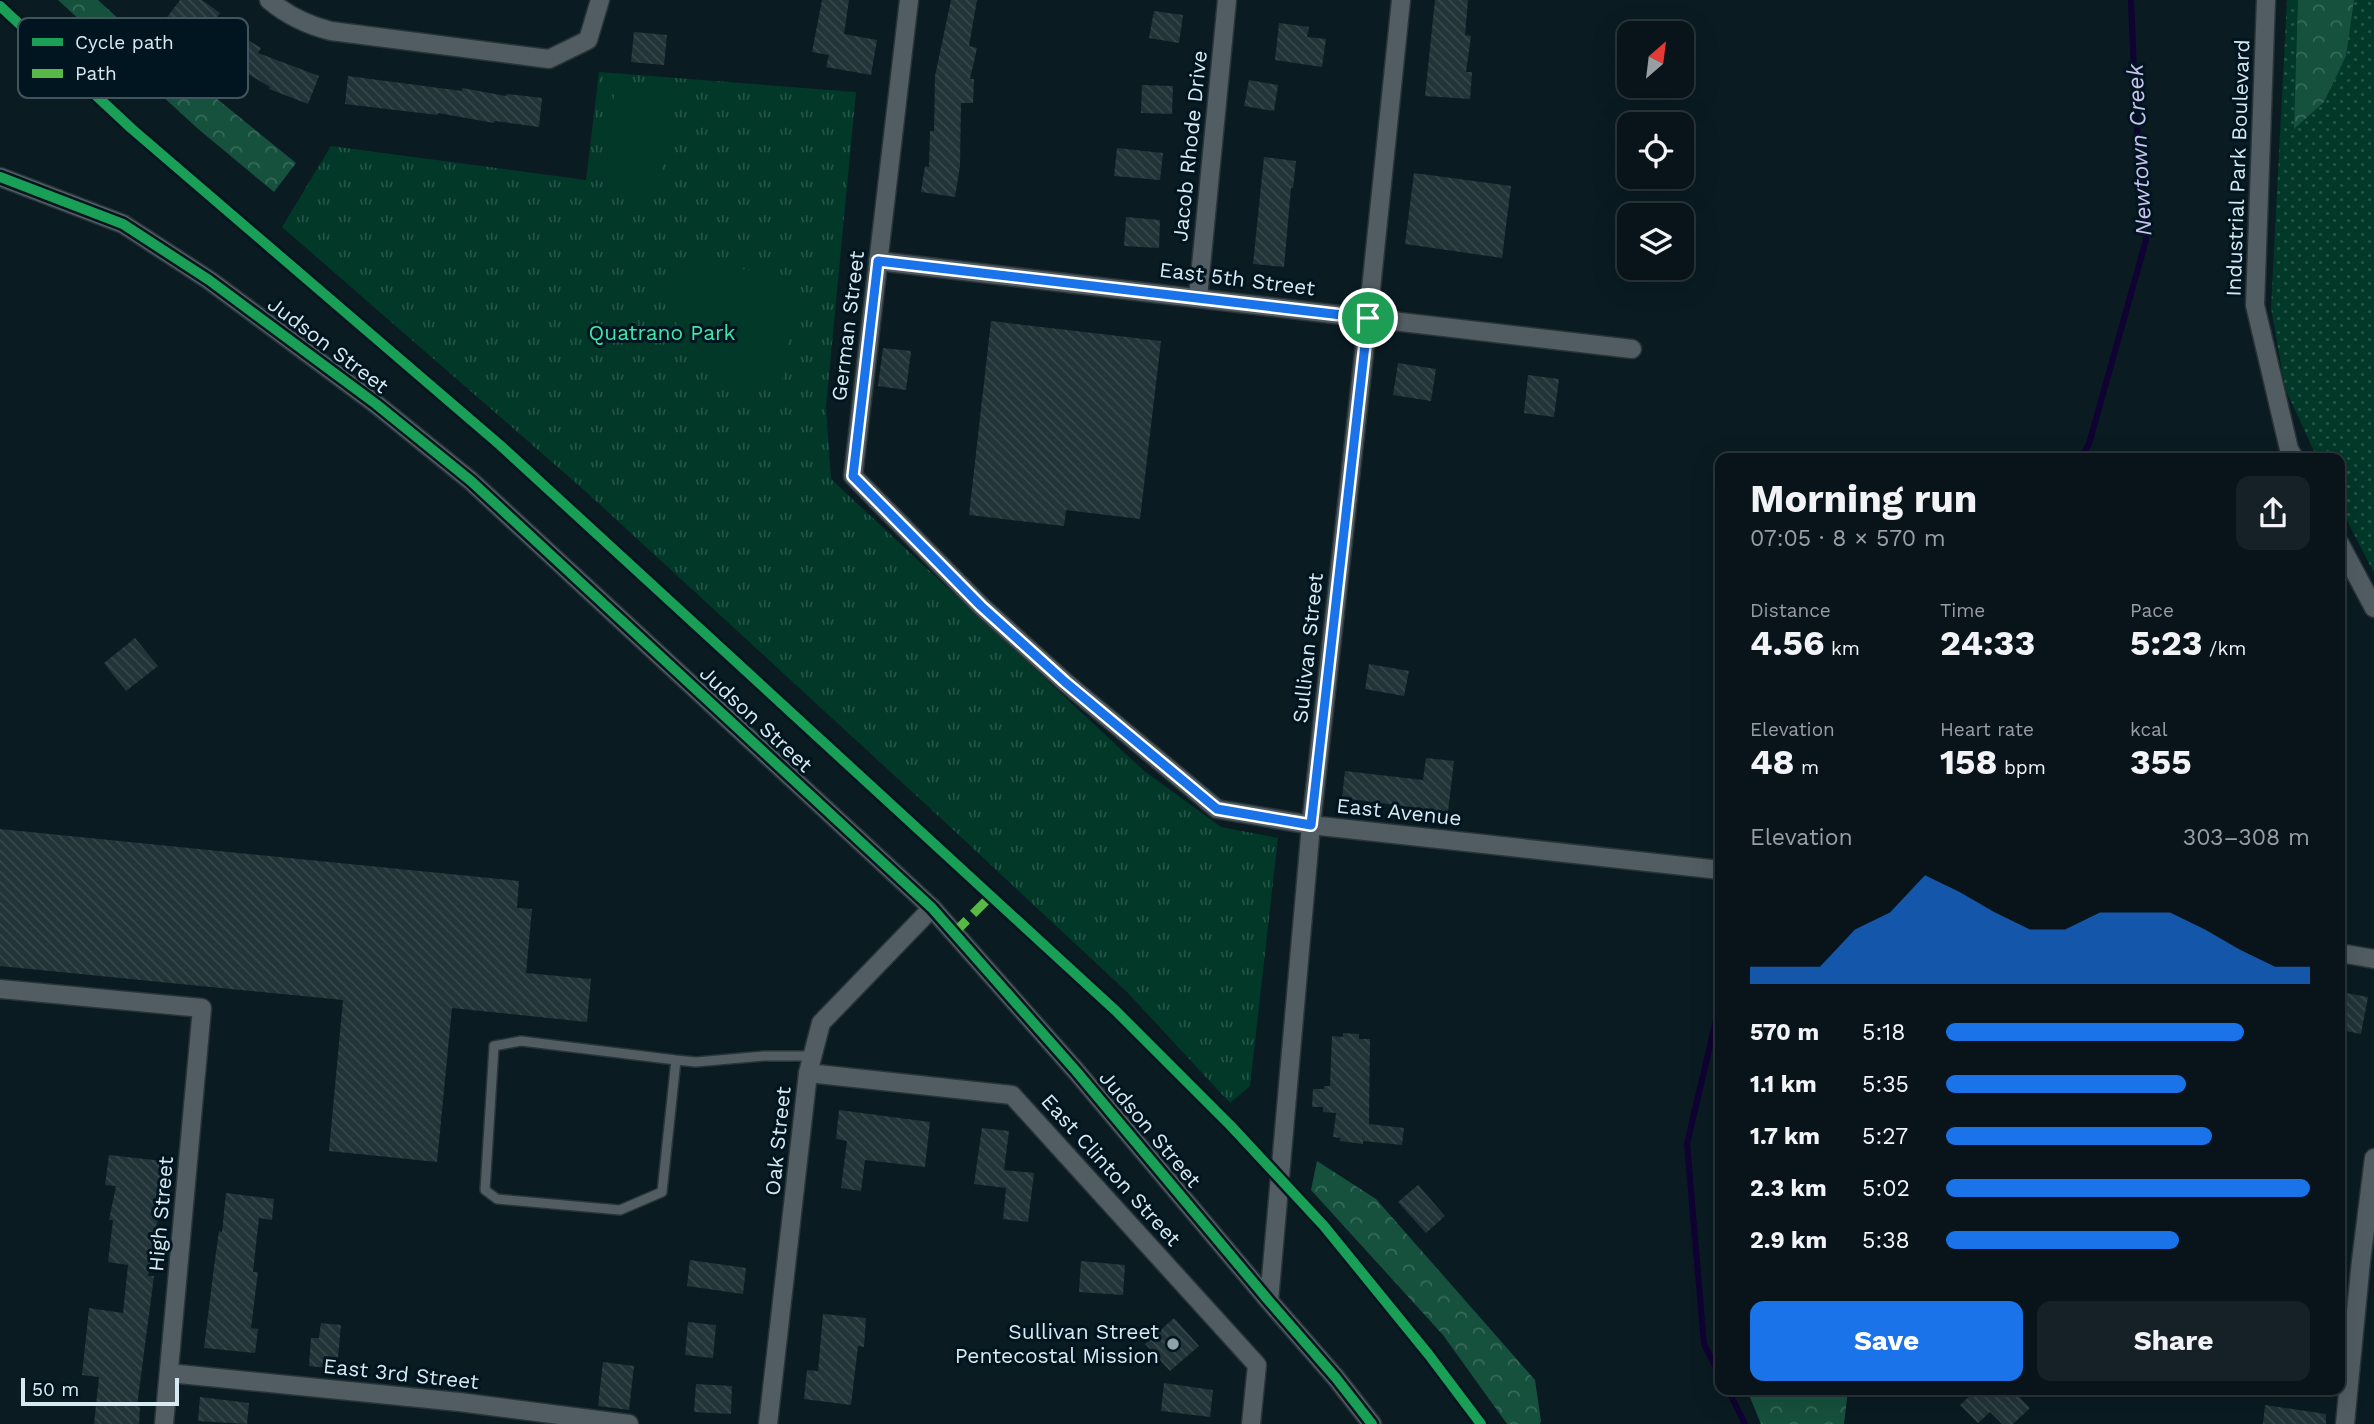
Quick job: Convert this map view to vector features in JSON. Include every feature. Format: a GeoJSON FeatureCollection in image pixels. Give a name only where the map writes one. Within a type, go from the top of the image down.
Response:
{"type":"FeatureCollection","features":[{"type":"Feature","properties":{"kind":"street"},"geometry":{"type":"LineString","coordinates":[[269,0],[287,15],[310,26],[356,35],[549,58],[588,40],[600,0]]}},
{"type":"Feature","properties":{"kind":"street","name":"German Street"},"geometry":{"type":"LineString","coordinates":[[909,0],[853,476],[981,606]]}},
{"type":"Feature","properties":{"kind":"street","name":"Jacob Rhode Drive"},"geometry":{"type":"LineString","coordinates":[[1198,298],[1227,0]]}},
{"type":"Feature","properties":{"kind":"street","name":"Sullivan Street"},"geometry":{"type":"LineString","coordinates":[[1269,1301],[1311,825],[1401,0]]}},
{"type":"Feature","properties":{"kind":"street","name":"Industrial Park Boulevard"},"geometry":{"type":"LineString","coordinates":[[2266,0],[2255,305],[2291,453]]}},
{"type":"Feature","properties":{"kind":"street","name":"Judson Street"},"geometry":{"type":"LineString","coordinates":[[0,177],[123,224],[209,281],[376,404],[471,481],[932,908],[1076,1071],[1372,1424]]}},
{"type":"Feature","properties":{"kind":"street","name":"East 5th Street"},"geometry":{"type":"LineString","coordinates":[[878,261],[1632,349]]}},
{"type":"Feature","properties":{"kind":"street"},"geometry":{"type":"LineString","coordinates":[[2345,553],[2374,608]]}},
{"type":"Feature","properties":{"kind":"street","name":"East Avenue"},"geometry":{"type":"LineString","coordinates":[[981,606],[1065,682],[1217,809],[1311,825],[1715,869]]}},
{"type":"Feature","properties":{"kind":"street","name":"Oak Street"},"geometry":{"type":"LineString","coordinates":[[768,1424],[810,1065],[821,1023],[932,908]]}},
{"type":"Feature","properties":{"kind":"street"},"geometry":{"type":"LineString","coordinates":[[2345,954],[2374,959]]}},
{"type":"Feature","properties":{"kind":"street","name":"High Street"},"geometry":{"type":"LineString","coordinates":[[0,989],[202,1008],[164,1424]]}},
{"type":"Feature","properties":{"kind":"street","name":"East Clinton Street"},"geometry":{"type":"LineString","coordinates":[[810,1065],[1012,1095],[1257,1364],[1251,1424]]}},
{"type":"Feature","properties":{"kind":"street"},"geometry":{"type":"LineString","coordinates":[[2345,1424],[2367,1261],[2374,1158]]}},
{"type":"Feature","properties":{"kind":"street","name":"East 3rd Street"},"geometry":{"type":"LineString","coordinates":[[169,1373],[459,1402],[629,1424]]}},
{"type":"Feature","properties":{"kind":"lane"},"geometry":{"type":"LineString","coordinates":[[676,1060],[662,1192],[620,1210],[498,1199],[485,1190],[494,1046],[521,1041],[696,1062],[764,1056],[810,1065]]}},
{"type":"Feature","properties":{"kind":"green space"},"geometry":{"type":"Polygon","coordinates":[[[58,0],[98,0],[118,18],[78,18],[58,0]]]}},
{"type":"Feature","properties":{"kind":"green space"},"geometry":{"type":"Polygon","coordinates":[[[2287,0],[2374,0],[2374,573],[2345,517],[2345,453],[2315,453],[2285,388],[2271,308],[2287,0]]]}},
{"type":"Feature","properties":{"kind":"green space"},"geometry":{"type":"Polygon","coordinates":[[[2298,0],[2354,0],[2346,56],[2324,102],[2294,129],[2298,0]]]}},
{"type":"Feature","properties":{"kind":"green space","name":"Quatrano Park"},"geometry":{"type":"Polygon","coordinates":[[[599,72],[856,92],[826,407],[831,479],[1143,770],[1221,827],[1278,838],[1250,1086],[1230,1103],[1127,992],[933,811],[584,490],[282,227],[331,146],[586,180],[599,72]]]}},
{"type":"Feature","properties":{"kind":"green space"},"geometry":{"type":"Polygon","coordinates":[[[615,86],[670,92],[659,196],[604,190],[615,86]]]}},
{"type":"Feature","properties":{"kind":"green space"},"geometry":{"type":"Polygon","coordinates":[[[164,98],[216,98],[296,163],[274,192],[164,98]]]}},
{"type":"Feature","properties":{"kind":"green space"},"geometry":{"type":"Polygon","coordinates":[[[679,259],[798,278],[782,381],[740,380],[703,367],[678,337],[673,298],[679,259]]]}},
{"type":"Feature","properties":{"kind":"green space"},"geometry":{"type":"Polygon","coordinates":[[[1317,1161],[1376,1199],[1535,1380],[1540,1424],[1507,1424],[1443,1335],[1311,1190],[1317,1161]]]}},
{"type":"Feature","properties":{"kind":"green space"},"geometry":{"type":"Polygon","coordinates":[[[1749,1395],[1847,1395],[1844,1424],[1761,1424],[1749,1395]]]}},
{"type":"Feature","properties":{"kind":"building"},"geometry":{"type":"Polygon","coordinates":[[[180,0],[202,0],[220,13],[216,18],[166,18],[180,0]]]}},
{"type":"Feature","properties":{"kind":"building"},"geometry":{"type":"Polygon","coordinates":[[[822,0],[849,0],[844,34],[877,40],[871,75],[826,67],[829,55],[812,52],[822,0]]]}},
{"type":"Feature","properties":{"kind":"building"},"geometry":{"type":"Polygon","coordinates":[[[951,0],[977,0],[969,46],[977,48],[970,79],[974,79],[973,103],[961,103],[960,166],[955,197],[921,192],[925,166],[929,167],[930,131],[934,131],[935,76],[951,0]]]}},
{"type":"Feature","properties":{"kind":"building"},"geometry":{"type":"Polygon","coordinates":[[[1435,0],[1468,0],[1465,35],[1471,36],[1466,72],[1472,72],[1470,99],[1425,96],[1435,0]]]}},
{"type":"Feature","properties":{"kind":"building"},"geometry":{"type":"Polygon","coordinates":[[[1154,11],[1183,15],[1179,43],[1149,38],[1154,11]]]}},
{"type":"Feature","properties":{"kind":"building"},"geometry":{"type":"Polygon","coordinates":[[[1279,23],[1309,27],[1307,37],[1326,39],[1322,67],[1275,60],[1279,23]]]}},
{"type":"Feature","properties":{"kind":"building"},"geometry":{"type":"Polygon","coordinates":[[[634,32],[667,35],[664,65],[631,62],[634,32]]]}},
{"type":"Feature","properties":{"kind":"building"},"geometry":{"type":"Polygon","coordinates":[[[248,40],[261,48],[258,53],[319,76],[308,104],[269,89],[270,87],[248,74],[248,40]]]}},
{"type":"Feature","properties":{"kind":"building"},"geometry":{"type":"Polygon","coordinates":[[[348,76],[542,98],[539,127],[345,104],[348,76]]]}},
{"type":"Feature","properties":{"kind":"building"},"geometry":{"type":"Polygon","coordinates":[[[1249,80],[1278,85],[1274,111],[1244,106],[1249,80]]]}},
{"type":"Feature","properties":{"kind":"building"},"geometry":{"type":"Polygon","coordinates":[[[1142,85],[1173,86],[1172,114],[1141,113],[1142,85]]]}},
{"type":"Feature","properties":{"kind":"building"},"geometry":{"type":"Polygon","coordinates":[[[1117,148],[1163,153],[1160,180],[1114,176],[1117,148]]]}},
{"type":"Feature","properties":{"kind":"building"},"geometry":{"type":"Polygon","coordinates":[[[1264,157],[1296,161],[1284,267],[1253,264],[1264,157]]]}},
{"type":"Feature","properties":{"kind":"building"},"geometry":{"type":"Polygon","coordinates":[[[1414,173],[1511,186],[1502,258],[1405,244],[1414,173]]]}},
{"type":"Feature","properties":{"kind":"building"},"geometry":{"type":"Polygon","coordinates":[[[1126,217],[1160,220],[1159,248],[1124,246],[1126,217]]]}},
{"type":"Feature","properties":{"kind":"building"},"geometry":{"type":"Polygon","coordinates":[[[991,321],[1161,341],[1140,519],[1066,510],[1064,526],[969,515],[991,321]]]}},
{"type":"Feature","properties":{"kind":"building"},"geometry":{"type":"Polygon","coordinates":[[[883,348],[911,351],[906,390],[878,386],[883,348]]]}},
{"type":"Feature","properties":{"kind":"building"},"geometry":{"type":"Polygon","coordinates":[[[1398,363],[1436,369],[1431,401],[1393,395],[1398,363]]]}},
{"type":"Feature","properties":{"kind":"building"},"geometry":{"type":"Polygon","coordinates":[[[1528,375],[1559,379],[1554,417],[1524,413],[1528,375]]]}},
{"type":"Feature","properties":{"kind":"building"},"geometry":{"type":"Polygon","coordinates":[[[135,638],[158,666],[126,691],[104,663],[135,638]]]}},
{"type":"Feature","properties":{"kind":"building"},"geometry":{"type":"Polygon","coordinates":[[[1369,664],[1409,671],[1404,696],[1365,689],[1369,664]]]}},
{"type":"Feature","properties":{"kind":"building"},"geometry":{"type":"Polygon","coordinates":[[[1426,758],[1454,761],[1448,812],[1342,798],[1345,771],[1423,780],[1426,758]]]}},
{"type":"Feature","properties":{"kind":"building"},"geometry":{"type":"Polygon","coordinates":[[[0,829],[519,881],[517,908],[532,909],[526,973],[591,979],[587,1022],[452,1008],[437,1162],[329,1151],[343,1000],[0,966],[0,829]]]}},
{"type":"Feature","properties":{"kind":"building"},"geometry":{"type":"Polygon","coordinates":[[[2345,993],[2368,997],[2361,1034],[2345,1031],[2345,993]]]}},
{"type":"Feature","properties":{"kind":"building"},"geometry":{"type":"Polygon","coordinates":[[[1343,1033],[1359,1034],[1359,1039],[1370,1039],[1369,1124],[1404,1128],[1402,1145],[1340,1141],[1341,1138],[1333,1137],[1336,1113],[1323,1112],[1323,1107],[1312,1107],[1313,1089],[1330,1086],[1332,1036],[1343,1037],[1343,1033]]]}},
{"type":"Feature","properties":{"kind":"building"},"geometry":{"type":"Polygon","coordinates":[[[839,1110],[930,1122],[925,1167],[865,1160],[861,1191],[841,1188],[847,1141],[836,1139],[839,1110]]]}},
{"type":"Feature","properties":{"kind":"building"},"geometry":{"type":"Polygon","coordinates":[[[982,1128],[1009,1131],[1004,1170],[1034,1173],[1028,1222],[1003,1219],[1006,1188],[974,1184],[982,1128]]]}},
{"type":"Feature","properties":{"kind":"building"},"geometry":{"type":"Polygon","coordinates":[[[109,1155],[163,1161],[161,1202],[148,1276],[154,1276],[137,1406],[140,1407],[139,1424],[94,1424],[99,1377],[82,1375],[89,1308],[123,1313],[128,1265],[108,1262],[113,1220],[109,1220],[116,1186],[105,1185],[109,1155]]]}},
{"type":"Feature","properties":{"kind":"building"},"geometry":{"type":"Polygon","coordinates":[[[1418,1185],[1445,1216],[1426,1233],[1398,1202],[1418,1185]]]}},
{"type":"Feature","properties":{"kind":"building"},"geometry":{"type":"Polygon","coordinates":[[[226,1193],[274,1199],[272,1220],[259,1218],[253,1272],[258,1272],[251,1328],[258,1329],[255,1353],[204,1348],[226,1193]]]}},
{"type":"Feature","properties":{"kind":"building"},"geometry":{"type":"Polygon","coordinates":[[[690,1260],[746,1268],[743,1294],[687,1286],[690,1260]]]}},
{"type":"Feature","properties":{"kind":"building"},"geometry":{"type":"Polygon","coordinates":[[[1081,1261],[1125,1265],[1123,1295],[1079,1292],[1081,1261]]]}},
{"type":"Feature","properties":{"kind":"building"},"geometry":{"type":"Polygon","coordinates":[[[823,1314],[866,1318],[864,1347],[858,1346],[851,1405],[804,1399],[807,1370],[818,1371],[823,1314]]]}},
{"type":"Feature","properties":{"kind":"building"},"geometry":{"type":"Polygon","coordinates":[[[1174,1318],[1199,1346],[1170,1371],[1145,1344],[1174,1318]]]}},
{"type":"Feature","properties":{"kind":"building"},"geometry":{"type":"Polygon","coordinates":[[[688,1322],[716,1325],[713,1358],[685,1355],[688,1322]]]}},
{"type":"Feature","properties":{"kind":"building"},"geometry":{"type":"Polygon","coordinates":[[[321,1323],[341,1325],[337,1369],[309,1366],[311,1338],[319,1338],[321,1323]]]}},
{"type":"Feature","properties":{"kind":"building"},"geometry":{"type":"Polygon","coordinates":[[[603,1362],[634,1366],[629,1410],[598,1406],[603,1362]]]}},
{"type":"Feature","properties":{"kind":"building"},"geometry":{"type":"Polygon","coordinates":[[[1164,1383],[1213,1390],[1210,1417],[1161,1411],[1164,1383]]]}},
{"type":"Feature","properties":{"kind":"building"},"geometry":{"type":"Polygon","coordinates":[[[696,1384],[732,1386],[731,1414],[694,1412],[696,1384]]]}},
{"type":"Feature","properties":{"kind":"building"},"geometry":{"type":"Polygon","coordinates":[[[1971,1395],[2017,1395],[2030,1408],[2013,1424],[2002,1424],[1990,1412],[1978,1423],[1960,1405],[1971,1395]]]}},
{"type":"Feature","properties":{"kind":"building"},"geometry":{"type":"Polygon","coordinates":[[[200,1397],[249,1403],[247,1424],[198,1421],[200,1397]]]}},
{"type":"Feature","properties":{"kind":"building"},"geometry":{"type":"Polygon","coordinates":[[[2265,1405],[2326,1414],[2326,1424],[2263,1424],[2265,1405]]]}},
{"type":"Feature","properties":{"kind":"waterway","name":"Newtown Creek"},"geometry":{"type":"LineString","coordinates":[[2084,453],[2089,444],[2146,240],[2136,117],[2131,0]]}},
{"type":"Feature","properties":{"kind":"waterway","name":"Newtown Creek"},"geometry":{"type":"LineString","coordinates":[[1715,1024],[1687,1144],[1704,1344],[1715,1365]]}},
{"type":"Feature","properties":{"kind":"waterway","name":"Newtown Creek"},"geometry":{"type":"LineString","coordinates":[[1730,1395],[1745,1424]]}},
{"type":"Feature","properties":{"kind":"marked path"},"geometry":{"type":"LineString","coordinates":[[954,933],[992,895]]}},
{"type":"Feature","properties":{"kind":"cycle path"},"geometry":{"type":"LineString","coordinates":[[0,6],[18,23]]}},
{"type":"Feature","properties":{"kind":"cycle path"},"geometry":{"type":"LineString","coordinates":[[99,98],[500,445],[1116,1011],[1231,1126],[1324,1226],[1429,1355],[1481,1424]]}},
{"type":"Feature","properties":{"kind":"cycle path"},"geometry":{"type":"LineString","coordinates":[[0,177],[123,224],[209,280],[376,404],[471,481],[932,908],[1076,1071],[1372,1424]]}},
{"type":"Feature","properties":{"kind":"place","name":"Sullivan Street Pentecostal Mission"},"geometry":{"type":"Point","coordinates":[1173,1344]}},
{"type":"Feature","properties":{"kind":"route"},"geometry":{"type":"LineString","coordinates":[[878,261],[1368,318],[1311,825],[1217,809],[1065,682],[981,606],[853,476],[878,261]]}}]}
